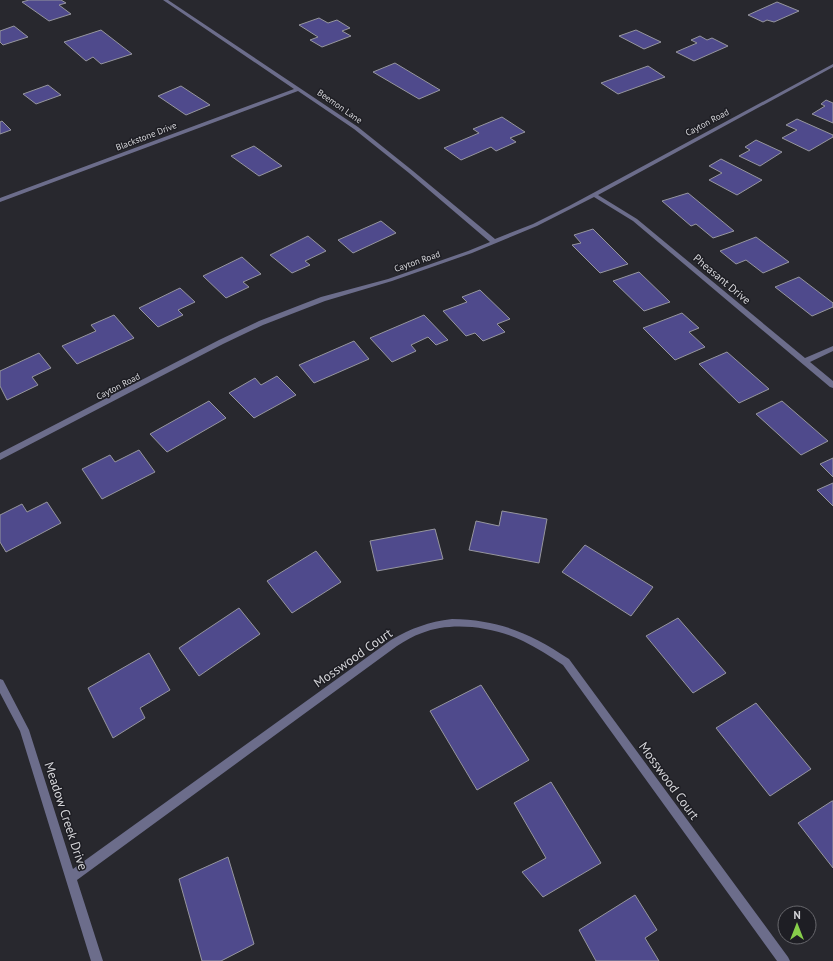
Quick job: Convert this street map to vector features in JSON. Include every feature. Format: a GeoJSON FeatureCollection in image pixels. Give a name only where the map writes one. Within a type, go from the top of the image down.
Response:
{"type":"FeatureCollection","features":[{"type":"Feature","properties":{"kind":"street","name":"Beemon Lane"},"geometry":{"type":"LineString","coordinates":[[166,0],[356,128],[494,242]]}},
{"type":"Feature","properties":{"kind":"street","name":"Cayton Road"},"geometry":{"type":"LineString","coordinates":[[0,457],[221,342],[261,323],[323,299],[433,266],[541,222],[833,65]]}},
{"type":"Feature","properties":{"kind":"street","name":"Blackstone Drive"},"geometry":{"type":"LineString","coordinates":[[0,200],[299,89]]}},
{"type":"Feature","properties":{"kind":"street","name":"Pheasant Drive"},"geometry":{"type":"LineString","coordinates":[[593,194],[635,220],[833,385]]}},
{"type":"Feature","properties":{"kind":"street"},"geometry":{"type":"LineString","coordinates":[[805,361],[833,348]]}},
{"type":"Feature","properties":{"kind":"street","name":"Mosswood Court"},"geometry":{"type":"LineString","coordinates":[[71,877],[394,643],[424,628],[451,623],[477,623],[505,631],[536,643],[566,662],[784,961]]}},
{"type":"Feature","properties":{"kind":"street","name":"Meadow Creek Drive"},"geometry":{"type":"LineString","coordinates":[[0,683],[24,730],[96,961]]}},
{"type":"Feature","properties":{"kind":"building"},"geometry":{"type":"Polygon","coordinates":[[[29,0],[61,0],[66,3],[59,5],[71,14],[49,21],[22,2],[29,0]]]}},
{"type":"Feature","properties":{"kind":"building"},"geometry":{"type":"Polygon","coordinates":[[[777,2],[799,11],[774,22],[767,20],[763,22],[748,15],[777,2]]]}},
{"type":"Feature","properties":{"kind":"building"},"geometry":{"type":"Polygon","coordinates":[[[319,18],[328,23],[337,20],[350,28],[342,31],[351,36],[322,47],[310,40],[318,37],[299,25],[319,18]]]}},
{"type":"Feature","properties":{"kind":"building"},"geometry":{"type":"Polygon","coordinates":[[[14,26],[28,37],[3,45],[0,42],[0,31],[14,26]]]}},
{"type":"Feature","properties":{"kind":"building"},"geometry":{"type":"Polygon","coordinates":[[[101,30],[132,54],[101,64],[93,57],[86,61],[64,42],[101,30]]]}},
{"type":"Feature","properties":{"kind":"building"},"geometry":{"type":"Polygon","coordinates":[[[636,30],[661,42],[644,49],[619,36],[636,30]]]}},
{"type":"Feature","properties":{"kind":"building"},"geometry":{"type":"Polygon","coordinates":[[[700,36],[707,40],[712,38],[728,46],[694,61],[676,52],[697,43],[691,40],[700,36]]]}},
{"type":"Feature","properties":{"kind":"building"},"geometry":{"type":"Polygon","coordinates":[[[395,63],[440,90],[419,99],[373,72],[395,63]]]}},
{"type":"Feature","properties":{"kind":"building"},"geometry":{"type":"Polygon","coordinates":[[[648,66],[665,77],[618,94],[601,83],[648,66]]]}},
{"type":"Feature","properties":{"kind":"building"},"geometry":{"type":"Polygon","coordinates":[[[48,85],[61,95],[36,104],[23,94],[48,85]]]}},
{"type":"Feature","properties":{"kind":"building"},"geometry":{"type":"Polygon","coordinates":[[[181,86],[210,105],[186,115],[158,96],[181,86]]]}},
{"type":"Feature","properties":{"kind":"building"},"geometry":{"type":"Polygon","coordinates":[[[826,100],[833,103],[833,123],[812,114],[825,106],[821,104],[826,100]]]}},
{"type":"Feature","properties":{"kind":"building"},"geometry":{"type":"Polygon","coordinates":[[[502,117],[525,132],[510,138],[516,142],[496,151],[491,147],[461,160],[444,148],[479,133],[473,129],[502,117]]]}},
{"type":"Feature","properties":{"kind":"building"},"geometry":{"type":"Polygon","coordinates":[[[797,119],[833,135],[833,137],[809,151],[782,138],[797,130],[786,125],[797,119]]]}},
{"type":"Feature","properties":{"kind":"building"},"geometry":{"type":"Polygon","coordinates":[[[2,121],[11,130],[0,134],[0,122],[2,121]]]}},
{"type":"Feature","properties":{"kind":"building"},"geometry":{"type":"Polygon","coordinates":[[[756,140],[782,152],[760,166],[739,156],[750,150],[745,147],[756,140]]]}},
{"type":"Feature","properties":{"kind":"building"},"geometry":{"type":"Polygon","coordinates":[[[254,146],[282,166],[259,176],[231,156],[254,146]]]}},
{"type":"Feature","properties":{"kind":"building"},"geometry":{"type":"Polygon","coordinates":[[[721,159],[762,180],[737,195],[709,180],[722,173],[709,166],[721,159]]]}},
{"type":"Feature","properties":{"kind":"building"},"geometry":{"type":"Polygon","coordinates":[[[688,193],[734,231],[713,238],[696,224],[691,226],[662,201],[688,193]]]}},
{"type":"Feature","properties":{"kind":"building"},"geometry":{"type":"Polygon","coordinates":[[[381,221],[396,233],[353,253],[338,240],[381,221]]]}},
{"type":"Feature","properties":{"kind":"building"},"geometry":{"type":"Polygon","coordinates":[[[593,229],[628,264],[600,273],[572,245],[581,243],[574,235],[593,229]]]}},
{"type":"Feature","properties":{"kind":"building"},"geometry":{"type":"Polygon","coordinates":[[[308,236],[326,251],[305,261],[310,265],[292,273],[270,255],[308,236]]]}},
{"type":"Feature","properties":{"kind":"building"},"geometry":{"type":"Polygon","coordinates":[[[756,237],[789,262],[763,273],[746,260],[736,264],[720,251],[756,237]]]}},
{"type":"Feature","properties":{"kind":"building"},"geometry":{"type":"Polygon","coordinates":[[[242,257],[261,274],[243,282],[249,287],[226,298],[203,276],[242,257]]]}},
{"type":"Feature","properties":{"kind":"building"},"geometry":{"type":"Polygon","coordinates":[[[639,272],[670,302],[644,311],[613,281],[639,272]]]}},
{"type":"Feature","properties":{"kind":"building"},"geometry":{"type":"Polygon","coordinates":[[[799,277],[833,303],[833,307],[812,316],[775,287],[799,277]]]}},
{"type":"Feature","properties":{"kind":"building"},"geometry":{"type":"Polygon","coordinates":[[[180,288],[195,302],[178,310],[183,315],[158,327],[139,308],[180,288]]]}},
{"type":"Feature","properties":{"kind":"building"},"geometry":{"type":"Polygon","coordinates":[[[480,290],[510,319],[497,324],[505,332],[483,341],[475,333],[466,336],[443,311],[467,302],[462,297],[480,290]]]}},
{"type":"Feature","properties":{"kind":"building"},"geometry":{"type":"Polygon","coordinates":[[[682,313],[699,328],[689,332],[705,347],[675,360],[643,328],[682,313]]]}},
{"type":"Feature","properties":{"kind":"building"},"geometry":{"type":"Polygon","coordinates":[[[114,315],[134,338],[77,364],[62,346],[96,331],[91,325],[114,315]]]}},
{"type":"Feature","properties":{"kind":"building"},"geometry":{"type":"Polygon","coordinates":[[[424,315],[448,340],[436,345],[428,337],[411,345],[416,351],[392,362],[370,338],[424,315]]]}},
{"type":"Feature","properties":{"kind":"building"},"geometry":{"type":"Polygon","coordinates":[[[354,341],[369,359],[314,383],[299,365],[354,341]]]}},
{"type":"Feature","properties":{"kind":"building"},"geometry":{"type":"Polygon","coordinates":[[[727,352],[769,389],[739,403],[699,364],[727,352]]]}},
{"type":"Feature","properties":{"kind":"building"},"geometry":{"type":"Polygon","coordinates":[[[39,353],[51,368],[32,377],[38,385],[7,400],[0,386],[0,371],[39,353]]]}},
{"type":"Feature","properties":{"kind":"building"},"geometry":{"type":"Polygon","coordinates":[[[277,376],[296,395],[254,418],[229,393],[255,378],[261,385],[277,376]]]}},
{"type":"Feature","properties":{"kind":"building"},"geometry":{"type":"Polygon","coordinates":[[[209,401],[226,418],[167,452],[150,434],[209,401]]]}},
{"type":"Feature","properties":{"kind":"building"},"geometry":{"type":"Polygon","coordinates":[[[782,401],[828,441],[801,455],[756,414],[782,401]]]}},
{"type":"Feature","properties":{"kind":"building"},"geometry":{"type":"Polygon","coordinates":[[[139,450],[155,472],[102,499],[82,469],[110,455],[115,462],[139,450]]]}},
{"type":"Feature","properties":{"kind":"building"},"geometry":{"type":"Polygon","coordinates":[[[833,458],[833,477],[820,464],[833,458]]]}},
{"type":"Feature","properties":{"kind":"building"},"geometry":{"type":"Polygon","coordinates":[[[833,483],[833,506],[817,490],[833,483]]]}},
{"type":"Feature","properties":{"kind":"building"},"geometry":{"type":"Polygon","coordinates":[[[47,502],[61,523],[6,552],[0,542],[0,515],[22,504],[27,512],[47,502]]]}},
{"type":"Feature","properties":{"kind":"building"},"geometry":{"type":"Polygon","coordinates":[[[502,511],[547,519],[539,563],[469,550],[476,521],[499,526],[502,511]]]}},
{"type":"Feature","properties":{"kind":"building"},"geometry":{"type":"Polygon","coordinates":[[[435,529],[443,559],[377,571],[370,541],[435,529]]]}},
{"type":"Feature","properties":{"kind":"building"},"geometry":{"type":"Polygon","coordinates":[[[585,545],[653,587],[631,616],[562,572],[585,545]]]}},
{"type":"Feature","properties":{"kind":"building"},"geometry":{"type":"Polygon","coordinates":[[[316,551],[341,582],[292,613],[267,581],[316,551]]]}},
{"type":"Feature","properties":{"kind":"building"},"geometry":{"type":"Polygon","coordinates":[[[239,608],[260,634],[199,676],[179,648],[239,608]]]}},
{"type":"Feature","properties":{"kind":"building"},"geometry":{"type":"Polygon","coordinates":[[[678,618],[726,673],[693,693],[646,636],[678,618]]]}},
{"type":"Feature","properties":{"kind":"building"},"geometry":{"type":"Polygon","coordinates":[[[149,653],[170,690],[140,708],[145,718],[113,738],[88,688],[149,653]]]}},
{"type":"Feature","properties":{"kind":"building"},"geometry":{"type":"Polygon","coordinates":[[[481,685],[529,760],[477,790],[430,711],[481,685]]]}},
{"type":"Feature","properties":{"kind":"building"},"geometry":{"type":"Polygon","coordinates":[[[756,703],[811,769],[770,796],[716,728],[756,703]]]}},
{"type":"Feature","properties":{"kind":"building"},"geometry":{"type":"Polygon","coordinates":[[[551,782],[601,863],[543,897],[522,872],[546,858],[514,803],[551,782]]]}},
{"type":"Feature","properties":{"kind":"building"},"geometry":{"type":"Polygon","coordinates":[[[833,801],[833,868],[798,823],[833,801]]]}},
{"type":"Feature","properties":{"kind":"building"},"geometry":{"type":"Polygon","coordinates":[[[228,857],[254,944],[221,961],[202,961],[179,879],[228,857]]]}},
{"type":"Feature","properties":{"kind":"building"},"geometry":{"type":"Polygon","coordinates":[[[635,895],[657,930],[645,938],[659,961],[596,961],[579,930],[635,895]]]}}]}
